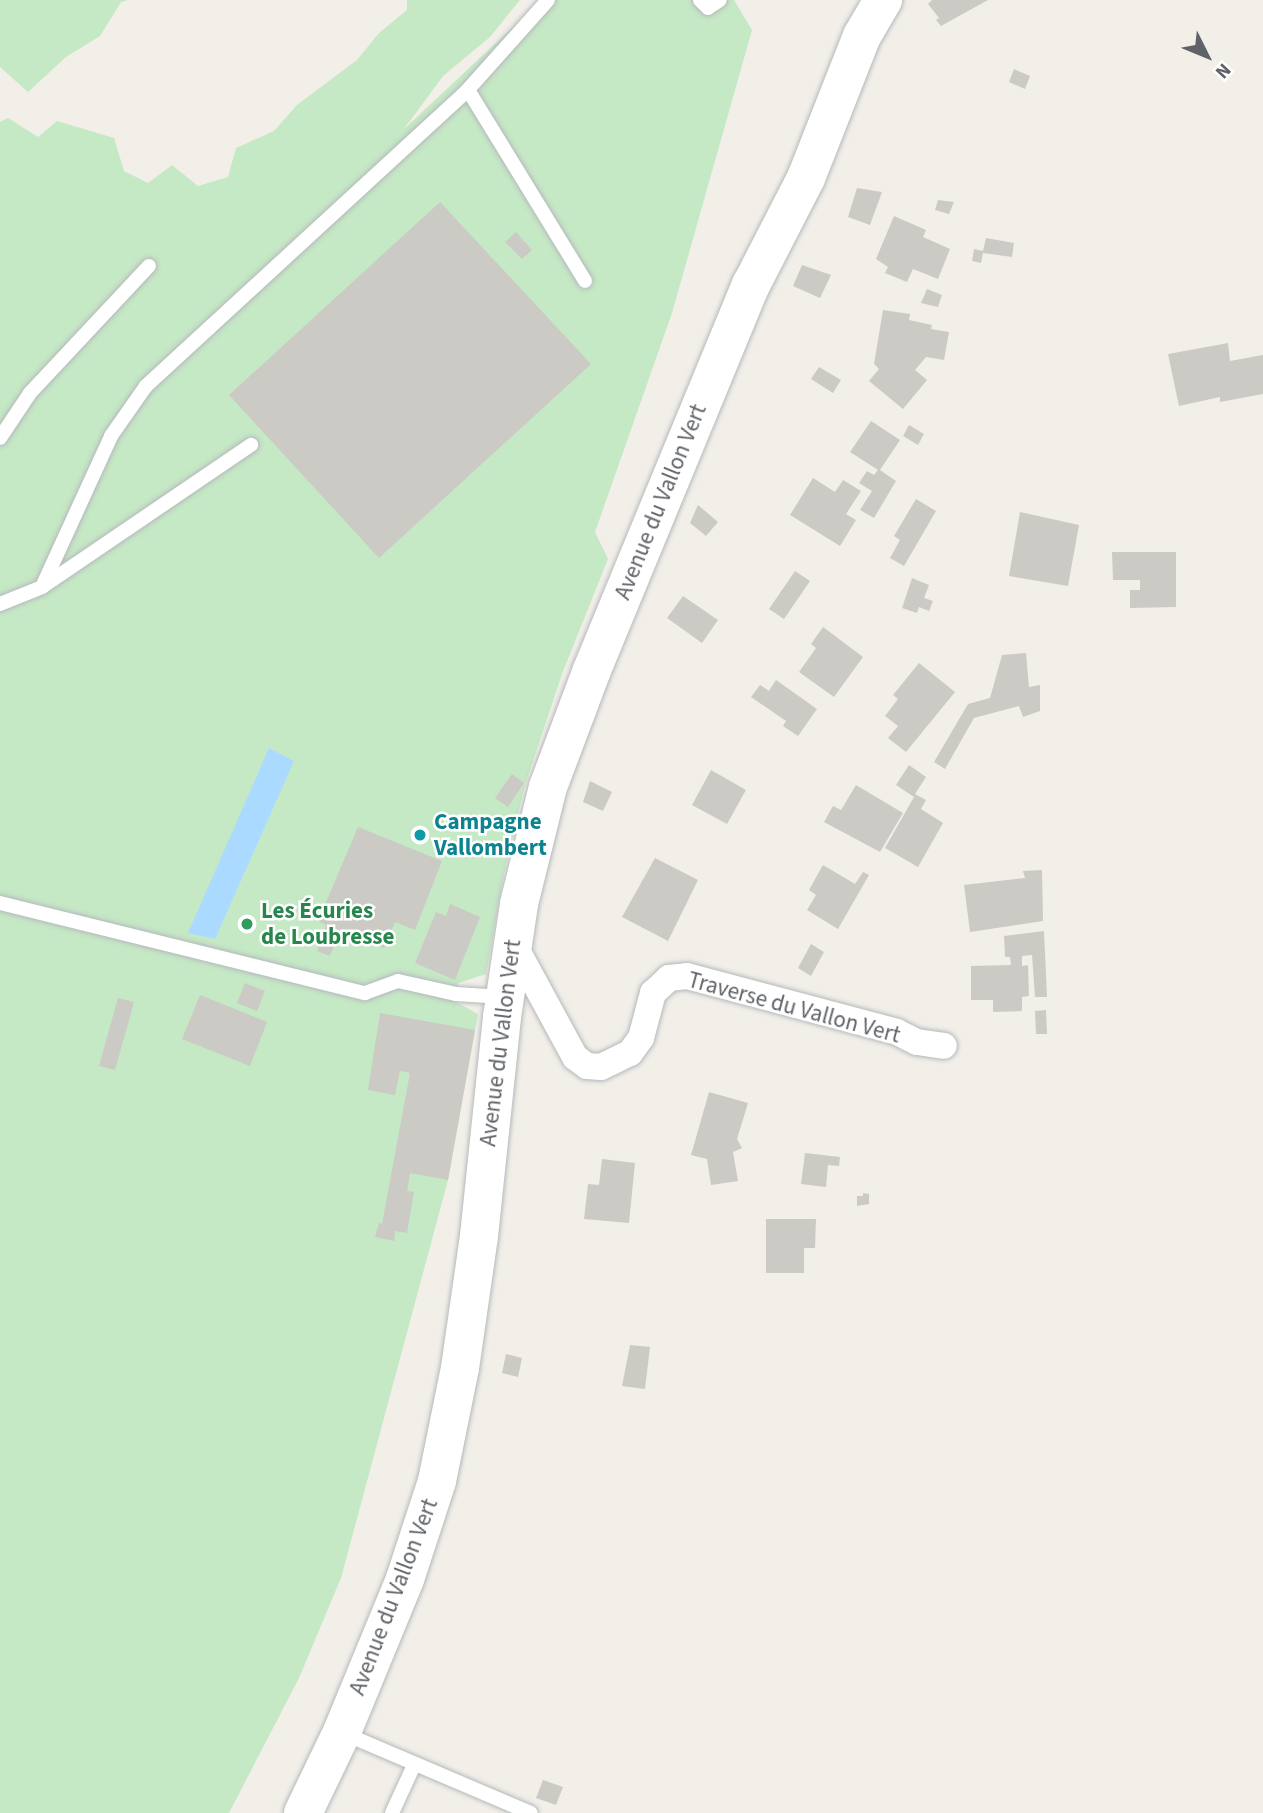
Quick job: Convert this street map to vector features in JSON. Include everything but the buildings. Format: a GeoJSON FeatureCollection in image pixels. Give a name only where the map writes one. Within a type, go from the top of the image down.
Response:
{"type":"FeatureCollection","features":[{"type":"Feature","properties":{"kind":"main road","name":"Avenue du Vallon Vert"},"geometry":{"type":"LineString","coordinates":[[751,285],[784,169],[842,25],[857,0]]}},
{"type":"Feature","properties":{"kind":"main road","name":"Avenue du Vallon Vert"},"geometry":{"type":"LineString","coordinates":[[303,1813],[342,1732],[405,1579],[437,1481],[460,1368],[479,1236],[505,997],[519,904],[548,787],[592,670],[751,285],[806,178],[862,36],[883,0]]}},
{"type":"Feature","properties":{"kind":"street","name":"Traverse du Vallon Vert"},"geometry":{"type":"LineString","coordinates":[[513,943],[575,1057],[587,1066],[601,1067],[630,1053],[641,1038],[653,993],[669,978],[687,976],[897,1032],[917,1042],[944,1046]]}},
{"type":"Feature","properties":{"kind":"lane"},"geometry":{"type":"LineString","coordinates":[[42,587],[111,436],[146,386],[468,90],[548,0]]}},
{"type":"Feature","properties":{"kind":"lane"},"geometry":{"type":"LineString","coordinates":[[700,0],[708,8],[720,0]]}},
{"type":"Feature","properties":{"kind":"lane"},"geometry":{"type":"LineString","coordinates":[[468,90],[585,281]]}},
{"type":"Feature","properties":{"kind":"lane"},"geometry":{"type":"LineString","coordinates":[[0,438],[30,393],[149,266]]}},
{"type":"Feature","properties":{"kind":"lane"},"geometry":{"type":"LineString","coordinates":[[0,604],[42,587],[251,445]]}},
{"type":"Feature","properties":{"kind":"lane"},"geometry":{"type":"LineString","coordinates":[[0,904],[365,993],[398,981],[456,994],[505,997]]}},
{"type":"Feature","properties":{"kind":"lane"},"geometry":{"type":"LineString","coordinates":[[342,1732],[531,1813]]}},
{"type":"Feature","properties":{"kind":"lane"},"geometry":{"type":"LineString","coordinates":[[392,1813],[414,1765]]}},
{"type":"Feature","properties":{"kind":"green space"},"geometry":{"type":"Polygon","coordinates":[[[0,0],[128,0],[121,2],[100,36],[66,57],[28,92],[0,67],[0,0]]]}},
{"type":"Feature","properties":{"kind":"green space","name":"Les Écuries de Loubresse"},"geometry":{"type":"Polygon","coordinates":[[[407,0],[520,0],[490,37],[443,76],[404,129],[529,12],[538,0],[734,0],[752,30],[672,313],[595,532],[608,559],[562,674],[525,785],[504,874],[486,974],[458,983],[454,1001],[478,1014],[448,1180],[341,1578],[299,1678],[229,1813],[0,1813],[0,122],[8,118],[38,137],[57,121],[114,138],[124,171],[148,183],[172,165],[198,186],[228,177],[236,148],[274,131],[297,105],[357,60],[379,33],[407,10],[407,0]]]}},
{"type":"Feature","properties":{"kind":"water"},"geometry":{"type":"Polygon","coordinates":[[[269,748],[294,761],[215,939],[188,933],[269,748]]]}},
{"type":"Feature","properties":{"kind":"place","name":"Campagne Vallombert"},"geometry":{"type":"Point","coordinates":[420,835]}},
{"type":"Feature","properties":{"kind":"place","name":"Les Écuries de Loubresse"},"geometry":{"type":"Point","coordinates":[247,924]}}]}
